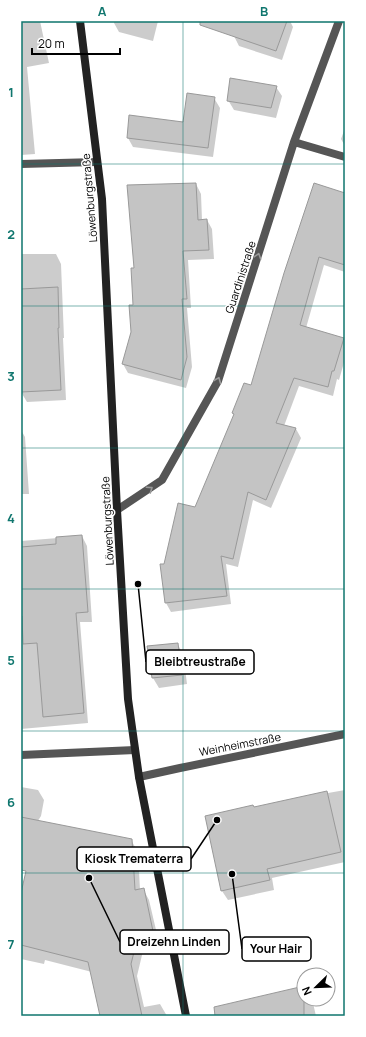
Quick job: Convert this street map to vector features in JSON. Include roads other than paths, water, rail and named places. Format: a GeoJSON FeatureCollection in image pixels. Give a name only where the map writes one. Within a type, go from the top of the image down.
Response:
{"type":"FeatureCollection","features":[{"type":"Feature","properties":{"kind":"street","name":"Löwenburgstraße"},"geometry":{"type":"LineString","coordinates":[[80,21],[102,199],[128,699],[139,777],[186,1016]]}},
{"type":"Feature","properties":{"kind":"street","name":"Guardinistraße"},"geometry":{"type":"LineString","coordinates":[[117,510],[162,480],[218,381],[294,142],[339,21]]}},
{"type":"Feature","properties":{"kind":"street"},"geometry":{"type":"LineString","coordinates":[[294,142],[345,158]]}},
{"type":"Feature","properties":{"kind":"street"},"geometry":{"type":"LineString","coordinates":[[21,164],[97,162]]}},
{"type":"Feature","properties":{"kind":"street","name":"Weinheimstraße"},"geometry":{"type":"LineString","coordinates":[[139,777],[195,764],[345,734]]}},
{"type":"Feature","properties":{"kind":"street"},"geometry":{"type":"LineString","coordinates":[[21,755],[135,750]]}},
{"type":"Feature","properties":{"kind":"place","name":"Bleibtreustraße"},"geometry":{"type":"Point","coordinates":[138,584]}},
{"type":"Feature","properties":{"kind":"place","name":"Kiosk Trematerra"},"geometry":{"type":"Point","coordinates":[217,820]}},
{"type":"Feature","properties":{"kind":"place","name":"Your Hair"},"geometry":{"type":"Point","coordinates":[232,874]}},
{"type":"Feature","properties":{"kind":"place","name":"Dreizehn Linden"},"geometry":{"type":"Point","coordinates":[89,878]}}]}
